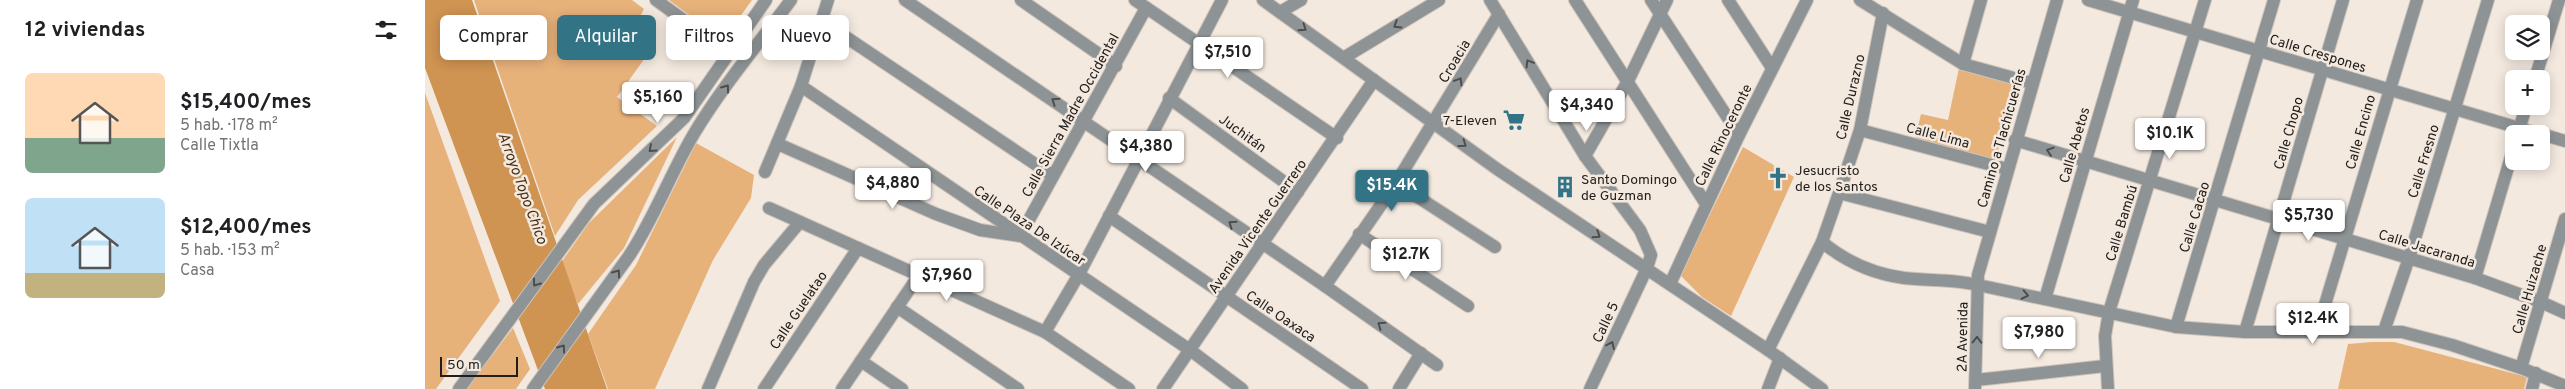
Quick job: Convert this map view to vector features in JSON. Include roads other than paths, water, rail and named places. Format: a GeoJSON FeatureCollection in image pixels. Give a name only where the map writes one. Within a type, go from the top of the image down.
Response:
{"type":"FeatureCollection","features":[{"type":"Feature","properties":{"kind":"street"},"geometry":{"type":"LineString","coordinates":[[656,0],[676,15]]}},
{"type":"Feature","properties":{"kind":"street"},"geometry":{"type":"LineString","coordinates":[[752,20],[766,0]]}},
{"type":"Feature","properties":{"kind":"street"},"geometry":{"type":"LineString","coordinates":[[534,386],[642,238],[673,172],[695,131],[791,0]]}},
{"type":"Feature","properties":{"kind":"street"},"geometry":{"type":"LineString","coordinates":[[824,15],[829,0]]}},
{"type":"Feature","properties":{"kind":"street"},"geometry":{"type":"LineString","coordinates":[[905,0],[1085,121],[1437,365]]}},
{"type":"Feature","properties":{"kind":"street"},"geometry":{"type":"LineString","coordinates":[[1021,0],[1116,66]]}},
{"type":"Feature","properties":{"kind":"street"},"geometry":{"type":"LineString","coordinates":[[1135,0],[1337,138]]}},
{"type":"Feature","properties":{"kind":"street"},"geometry":{"type":"LineString","coordinates":[[1045,332],[1079,276],[1221,0]]}},
{"type":"Feature","properties":{"kind":"street"},"geometry":{"type":"LineString","coordinates":[[1263,0],[1534,194],[1780,358],[1822,389]]}},
{"type":"Feature","properties":{"kind":"street"},"geometry":{"type":"LineString","coordinates":[[1281,12],[1301,0]]}},
{"type":"Feature","properties":{"kind":"street"},"geometry":{"type":"LineString","coordinates":[[1345,57],[1439,0]]}},
{"type":"Feature","properties":{"kind":"street"},"geometry":{"type":"LineString","coordinates":[[1490,0],[1585,156],[1640,230],[1651,256],[1647,268]]}},
{"type":"Feature","properties":{"kind":"street"},"geometry":{"type":"LineString","coordinates":[[1575,0],[1706,204]]}},
{"type":"Feature","properties":{"kind":"street"},"geometry":{"type":"LineString","coordinates":[[1651,0],[1739,135]]}},
{"type":"Feature","properties":{"kind":"street"},"geometry":{"type":"LineString","coordinates":[[1585,156],[1628,80],[1667,0]]}},
{"type":"Feature","properties":{"kind":"street"},"geometry":{"type":"LineString","coordinates":[[1728,0],[1772,68]]}},
{"type":"Feature","properties":{"kind":"street","name":"Calle Rinoceronte"},"geometry":{"type":"LineString","coordinates":[[1670,284],[1739,135],[1807,0]]}},
{"type":"Feature","properties":{"kind":"street"},"geometry":{"type":"LineString","coordinates":[[1859,0],[1883,13],[1963,64],[2031,83]]}},
{"type":"Feature","properties":{"kind":"street"},"geometry":{"type":"LineString","coordinates":[[1963,64],[1981,0]]}},
{"type":"Feature","properties":{"kind":"street","name":"Camino a Tlachicuerías"},"geometry":{"type":"LineString","coordinates":[[1978,285],[1978,275],[1989,232],[2031,83],[2057,0]]}},
{"type":"Feature","properties":{"kind":"street","name":"Calle Crespones"},"geometry":{"type":"LineString","coordinates":[[2089,0],[2455,109],[2505,126]]}},
{"type":"Feature","properties":{"kind":"street","name":"Calle Abetos"},"geometry":{"type":"LineString","coordinates":[[2045,299],[2133,0]]}},
{"type":"Feature","properties":{"kind":"street","name":"Calle Bambú"},"geometry":{"type":"LineString","coordinates":[[2108,389],[2105,366],[2105,336],[2109,312],[2205,0]]}},
{"type":"Feature","properties":{"kind":"street","name":"Calle Cacao"},"geometry":{"type":"LineString","coordinates":[[2176,327],[2273,0]]}},
{"type":"Feature","properties":{"kind":"street","name":"Calle Chopo"},"geometry":{"type":"LineString","coordinates":[[2245,332],[2343,0]]}},
{"type":"Feature","properties":{"kind":"street","name":"Calle Encino"},"geometry":{"type":"LineString","coordinates":[[2317,331],[2388,90],[2417,0]]}},
{"type":"Feature","properties":{"kind":"street","name":"Calle Fresno"},"geometry":{"type":"LineString","coordinates":[[2384,331],[2409,258],[2488,0]]}},
{"type":"Feature","properties":{"kind":"street"},"geometry":{"type":"LineString","coordinates":[[2538,70],[2559,0]]}},
{"type":"Feature","properties":{"kind":"street","name":"Calle Sierra Madre Occidental"},"geometry":{"type":"LineString","coordinates":[[1020,236],[1116,66],[1146,8]]}},
{"type":"Feature","properties":{"kind":"street","name":"Calle Durazno"},"geometry":{"type":"LineString","coordinates":[[1768,350],[1822,242],[1839,194],[1860,130],[1883,13]]}},
{"type":"Feature","properties":{"kind":"street","name":"Croacia"},"geometry":{"type":"LineString","coordinates":[[1325,286],[1434,123],[1499,14]]}},
{"type":"Feature","properties":{"kind":"street"},"geometry":{"type":"LineString","coordinates":[[849,39],[1053,176]]}},
{"type":"Feature","properties":{"kind":"street"},"geometry":{"type":"LineString","coordinates":[[459,389],[557,252],[603,193],[684,118],[725,60]]}},
{"type":"Feature","properties":{"kind":"street"},"geometry":{"type":"LineString","coordinates":[[765,172],[801,86],[809,60]]}},
{"type":"Feature","properties":{"kind":"street","name":"Avenida Vicente Guerrero"},"geometry":{"type":"LineString","coordinates":[[1163,389],[1337,138],[1374,80]]}},
{"type":"Feature","properties":{"kind":"street","name":"Calle Plaza De Izúcar"},"geometry":{"type":"LineString","coordinates":[[801,86],[1190,350],[1242,389]]}},
{"type":"Feature","properties":{"kind":"street","name":"Juchitán"},"geometry":{"type":"LineString","coordinates":[[1169,98],[1298,192]]}},
{"type":"Feature","properties":{"kind":"street","name":"Calle Lima"},"geometry":{"type":"LineString","coordinates":[[1860,130],[2007,169]]}},
{"type":"Feature","properties":{"kind":"street","name":"Calle Crespones"},"geometry":{"type":"LineString","coordinates":[[2550,137],[2565,141]]}},
{"type":"Feature","properties":{"kind":"street","name":"Calle Jacaranda"},"geometry":{"type":"LineString","coordinates":[[2015,140],[2475,278],[2541,302],[2565,313]]}},
{"type":"Feature","properties":{"kind":"street"},"geometry":{"type":"LineString","coordinates":[[778,144],[936,214],[980,230],[1020,236]]}},
{"type":"Feature","properties":{"kind":"street"},"geometry":{"type":"LineString","coordinates":[[2475,278],[2507,170]]}},
{"type":"Feature","properties":{"kind":"street"},"geometry":{"type":"LineString","coordinates":[[1395,183],[1495,247]]}},
{"type":"Feature","properties":{"kind":"street"},"geometry":{"type":"LineString","coordinates":[[1839,194],[1989,232]]}},
{"type":"Feature","properties":{"kind":"street"},"geometry":{"type":"LineString","coordinates":[[769,208],[1045,332],[1129,389]]}},
{"type":"Feature","properties":{"kind":"street","name":"Calle Oaxaca"},"geometry":{"type":"LineString","coordinates":[[1109,216],[1362,389]]}},
{"type":"Feature","properties":{"kind":"street","name":"Calle Huizache"},"geometry":{"type":"LineString","coordinates":[[2521,368],[2565,219]]}},
{"type":"Feature","properties":{"kind":"street"},"geometry":{"type":"LineString","coordinates":[[708,389],[753,282],[764,265],[800,222]]}},
{"type":"Feature","properties":{"kind":"street"},"geometry":{"type":"LineString","coordinates":[[1359,234],[1468,306]]}},
{"type":"Feature","properties":{"kind":"street"},"geometry":{"type":"LineString","coordinates":[[1822,242],[1837,254],[1881,272],[1903,278],[1959,280],[2176,327],[2245,332],[2384,331],[2422,336],[2536,373],[2565,386]]}},
{"type":"Feature","properties":{"kind":"street","name":"Calle Guelatao"},"geometry":{"type":"LineString","coordinates":[[764,389],[858,248]]}},
{"type":"Feature","properties":{"kind":"street","name":"Calle 5"},"geometry":{"type":"LineString","coordinates":[[1590,389],[1647,268]]}},
{"type":"Feature","properties":{"kind":"street"},"geometry":{"type":"LineString","coordinates":[[842,389],[919,275]]}},
{"type":"Feature","properties":{"kind":"street","name":"2A Avenida"},"geometry":{"type":"LineString","coordinates":[[1975,385],[1978,285]]}},
{"type":"Feature","properties":{"kind":"street"},"geometry":{"type":"LineString","coordinates":[[897,307],[1018,389]]}},
{"type":"Feature","properties":{"kind":"street"},"geometry":{"type":"LineString","coordinates":[[1399,389],[1421,353]]}},
{"type":"Feature","properties":{"kind":"street"},"geometry":{"type":"LineString","coordinates":[[1768,389],[1780,358]]}},
{"type":"Feature","properties":{"kind":"street"},"geometry":{"type":"LineString","coordinates":[[861,361],[901,389]]}},
{"type":"Feature","properties":{"kind":"street"},"geometry":{"type":"LineString","coordinates":[[1975,385],[2105,366]]}},
{"type":"Feature","properties":{"kind":"street"},"geometry":{"type":"LineString","coordinates":[[2532,389],[2536,373]]}},
{"type":"Feature","properties":{"kind":"water","name":"Arroyo Topo Chico"},"geometry":{"type":"Polygon","coordinates":[[[425,0],[472,0],[477,15],[440,15],[440,60],[493,60],[607,389],[545,389],[425,68],[425,0]]]}},
{"type":"Feature","properties":{"kind":"place","name":"7-Eleven"},"geometry":{"type":"Point","coordinates":[1514,120]}},
{"type":"Feature","properties":{"kind":"place","name":"Jesucristo de los Santos"},"geometry":{"type":"Point","coordinates":[1778,178]}},
{"type":"Feature","properties":{"kind":"place","name":"Santo Domingo de Guzman"},"geometry":{"type":"Point","coordinates":[1565,187]}}]}
